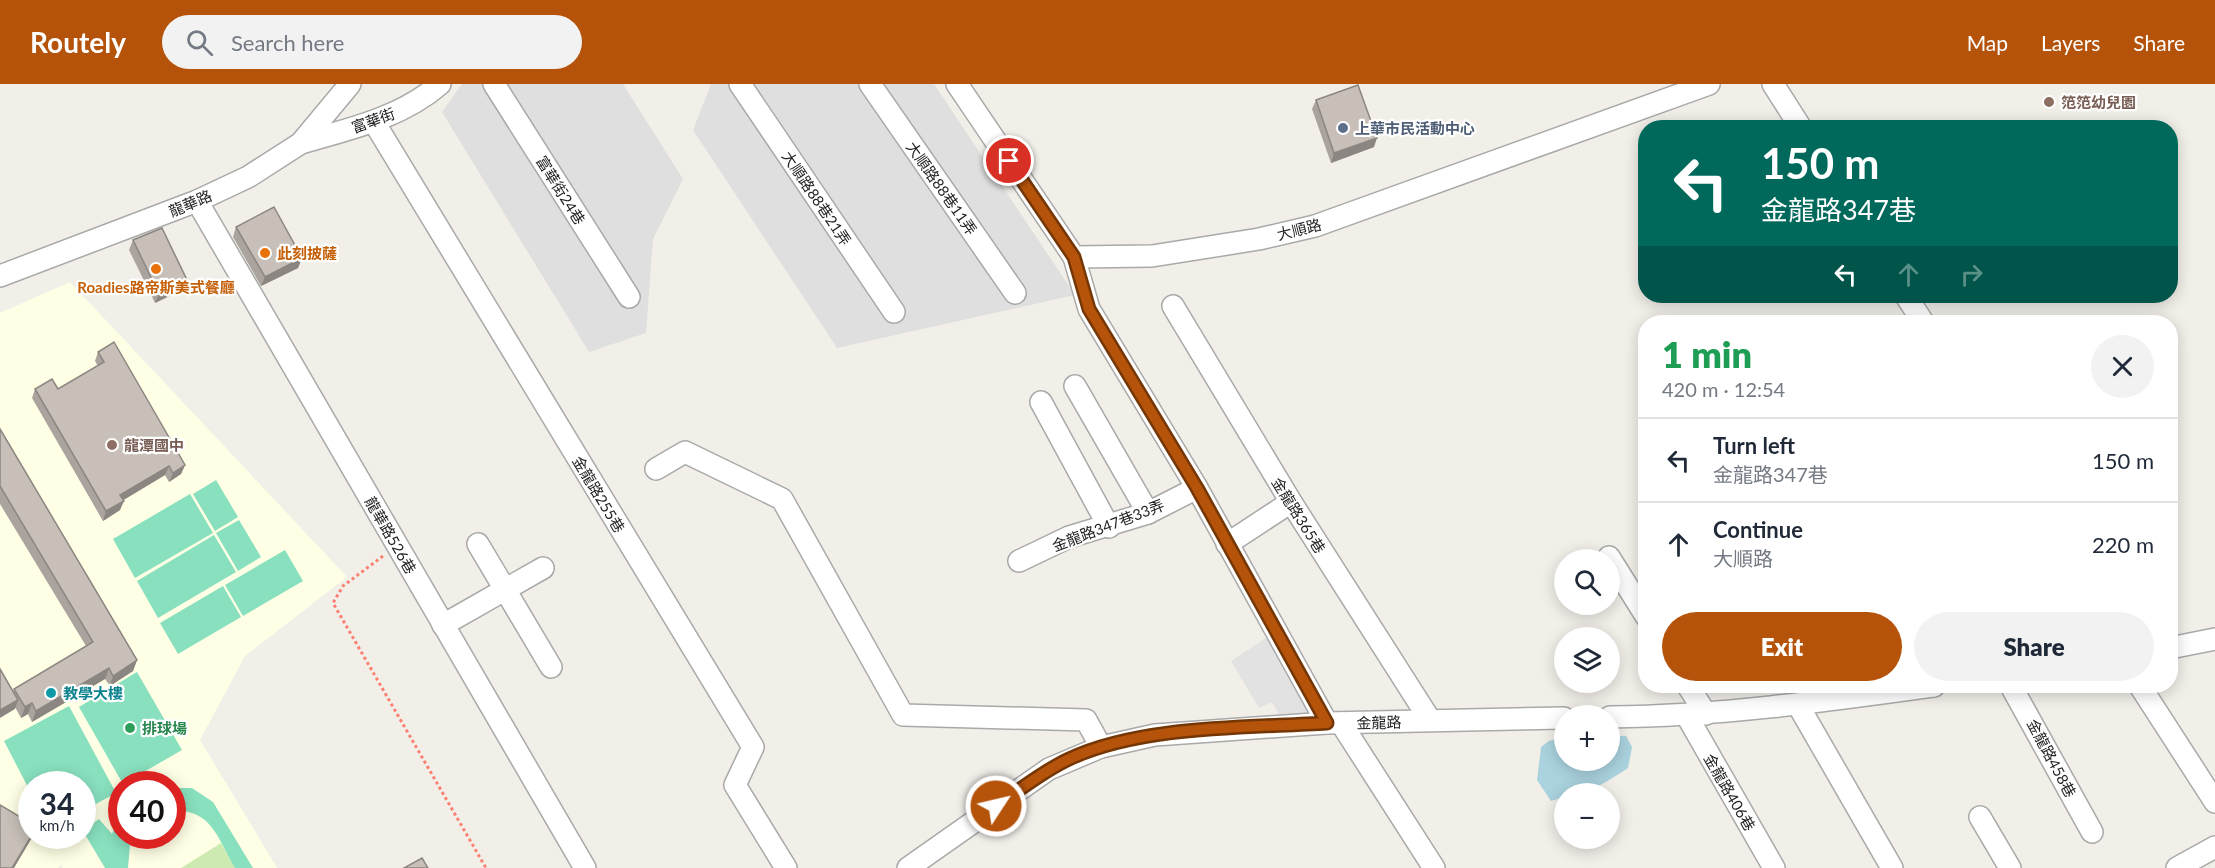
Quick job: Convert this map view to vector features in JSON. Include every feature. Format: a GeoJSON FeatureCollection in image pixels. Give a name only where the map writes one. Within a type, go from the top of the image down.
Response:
{"type":"FeatureCollection","features":[{"type":"Feature","properties":{"kind":"street","name":"龍華路"},"geometry":{"type":"LineString","coordinates":[[0,276],[197,201],[248,177],[301,143],[350,84]]}},
{"type":"Feature","properties":{"kind":"street","name":"富華街"},"geometry":{"type":"LineString","coordinates":[[301,143],[374,122],[403,109],[440,84]]}},
{"type":"Feature","properties":{"kind":"street","name":"富華街24巷"},"geometry":{"type":"LineString","coordinates":[[494,84],[629,297]]}},
{"type":"Feature","properties":{"kind":"street","name":"大順路88巷21弄"},"geometry":{"type":"LineString","coordinates":[[740,84],[894,312]]}},
{"type":"Feature","properties":{"kind":"street","name":"大順路88巷11弄"},"geometry":{"type":"LineString","coordinates":[[870,84],[1015,293]]}},
{"type":"Feature","properties":{"kind":"street"},"geometry":{"type":"LineString","coordinates":[[957,84],[1074,257],[1089,309],[1334,723],[1434,868]]}},
{"type":"Feature","properties":{"kind":"street","name":"大順路"},"geometry":{"type":"LineString","coordinates":[[1074,257],[1152,255],[1259,239],[1314,226],[1709,84]]}},
{"type":"Feature","properties":{"kind":"street"},"geometry":{"type":"LineString","coordinates":[[1773,84],[1795,120]]}},
{"type":"Feature","properties":{"kind":"street","name":"金龍路255巷"},"geometry":{"type":"LineString","coordinates":[[374,122],[753,747],[735,785],[786,868]]}},
{"type":"Feature","properties":{"kind":"street","name":"龍華路526巷"},"geometry":{"type":"LineString","coordinates":[[197,201],[585,868]]}},
{"type":"Feature","properties":{"kind":"street","name":"金龍路365巷"},"geometry":{"type":"LineString","coordinates":[[1173,306],[1291,502],[1430,720]]}},
{"type":"Feature","properties":{"kind":"street"},"geometry":{"type":"LineString","coordinates":[[1075,386],[1148,513]]}},
{"type":"Feature","properties":{"kind":"street"},"geometry":{"type":"LineString","coordinates":[[1041,402],[1109,527]]}},
{"type":"Feature","properties":{"kind":"street"},"geometry":{"type":"LineString","coordinates":[[657,469],[685,452],[782,499],[903,715],[1086,720],[1101,747]]}},
{"type":"Feature","properties":{"kind":"street","name":"金龍路347巷33弄"},"geometry":{"type":"LineString","coordinates":[[1019,561],[1069,537],[1109,527],[1148,513],[1197,488]]}},
{"type":"Feature","properties":{"kind":"street"},"geometry":{"type":"LineString","coordinates":[[1227,544],[1291,502]]}},
{"type":"Feature","properties":{"kind":"street"},"geometry":{"type":"LineString","coordinates":[[478,544],[551,667]]}},
{"type":"Feature","properties":{"kind":"street"},"geometry":{"type":"LineString","coordinates":[[443,625],[543,568]]}},
{"type":"Feature","properties":{"kind":"street"},"geometry":{"type":"LineString","coordinates":[[1620,575],[1638,603]]}},
{"type":"Feature","properties":{"kind":"street"},"geometry":{"type":"LineString","coordinates":[[2178,646],[2215,639]]}},
{"type":"Feature","properties":{"kind":"street","name":"金龍路406巷"},"geometry":{"type":"LineString","coordinates":[[1690,693],[1696,715],[1774,868]]}},
{"type":"Feature","properties":{"kind":"street"},"geometry":{"type":"LineString","coordinates":[[1620,717],[1696,715],[1798,705],[1884,693]]}},
{"type":"Feature","properties":{"kind":"street","name":"金龍路458巷"},"geometry":{"type":"LineString","coordinates":[[2015,693],[2092,832]]}},
{"type":"Feature","properties":{"kind":"street"},"geometry":{"type":"LineString","coordinates":[[2145,693],[2215,802]]}},
{"type":"Feature","properties":{"kind":"street"},"geometry":{"type":"LineString","coordinates":[[1798,705],[1892,868]]}},
{"type":"Feature","properties":{"kind":"street","name":"金龍路"},"geometry":{"type":"LineString","coordinates":[[908,868],[1049,769],[1101,747],[1155,735],[1334,723],[1554,718]]}},
{"type":"Feature","properties":{"kind":"street"},"geometry":{"type":"LineString","coordinates":[[1980,817],[2010,868]]}},
{"type":"Feature","properties":{"kind":"street"},"geometry":{"type":"LineString","coordinates":[[2177,868],[2215,848]]}},
{"type":"Feature","properties":{"kind":"path"},"geometry":{"type":"LineString","coordinates":[[398,546],[343,586],[333,603],[486,868]]}},
{"type":"Feature","properties":{"kind":"shaded area"},"geometry":{"type":"Polygon","coordinates":[[[462,84],[623,84],[683,179],[653,239],[646,333],[589,352],[442,112],[462,84]]]}},
{"type":"Feature","properties":{"kind":"shaded area"},"geometry":{"type":"Polygon","coordinates":[[[711,84],[934,84],[1075,295],[837,348],[693,130],[711,84]]]}},
{"type":"Feature","properties":{"kind":"shaded area","name":"龍潭國中"},"geometry":{"type":"Polygon","coordinates":[[[70,282],[347,577],[245,656],[200,740],[277,868],[63,868],[61,864],[58,868],[0,868],[0,313],[70,282]]]}},
{"type":"Feature","properties":{"kind":"shaded area"},"geometry":{"type":"Polygon","coordinates":[[[1269,636],[1309,705],[1308,714],[1283,721],[1272,702],[1259,708],[1231,661],[1269,636]]]}},
{"type":"Feature","properties":{"kind":"green space"},"geometry":{"type":"Polygon","coordinates":[[[216,480],[238,517],[215,531],[193,494],[216,480]]]}},
{"type":"Feature","properties":{"kind":"green space"},"geometry":{"type":"Polygon","coordinates":[[[190,494],[213,533],[135,578],[113,539],[190,494]]]}},
{"type":"Feature","properties":{"kind":"green space"},"geometry":{"type":"Polygon","coordinates":[[[239,520],[261,557],[238,571],[216,533],[239,520]]]}},
{"type":"Feature","properties":{"kind":"green space"},"geometry":{"type":"Polygon","coordinates":[[[214,535],[236,572],[158,618],[137,581],[214,535]]]}},
{"type":"Feature","properties":{"kind":"green space"},"geometry":{"type":"Polygon","coordinates":[[[285,550],[303,581],[243,616],[225,585],[285,550]]]}},
{"type":"Feature","properties":{"kind":"green space"},"geometry":{"type":"Polygon","coordinates":[[[223,586],[241,617],[178,654],[160,623],[223,586]]]}},
{"type":"Feature","properties":{"kind":"green space","name":"排球場"},"geometry":{"type":"Polygon","coordinates":[[[137,672],[182,750],[146,771],[116,771],[79,707],[137,672]]]}},
{"type":"Feature","properties":{"kind":"green space"},"geometry":{"type":"Polygon","coordinates":[[[69,706],[108,778],[108,797],[96,804],[96,771],[20,771],[4,741],[69,706]]]}},
{"type":"Feature","properties":{"kind":"green space"},"geometry":{"type":"Polygon","coordinates":[[[186,788],[192,788],[213,802],[253,868],[235,868],[212,827],[197,815],[186,811],[186,788]]]}},
{"type":"Feature","properties":{"kind":"green space"},"geometry":{"type":"Polygon","coordinates":[[[99,819],[108,829],[108,849],[130,849],[128,868],[105,868],[94,849],[96,849],[96,821],[99,819]]]}},
{"type":"Feature","properties":{"kind":"green space"},"geometry":{"type":"Polygon","coordinates":[[[221,843],[235,868],[181,868],[221,843]]]}},
{"type":"Feature","properties":{"kind":"water"},"geometry":{"type":"Polygon","coordinates":[[[1620,736],[1626,736],[1632,747],[1628,768],[1604,783],[1554,783],[1554,800],[1551,801],[1537,780],[1541,747],[1554,740],[1554,771],[1620,771],[1620,736]]]}},
{"type":"Feature","properties":{"kind":"building","name":"上華市民活動中心"},"geometry":{"type":"Polygon","coordinates":[[[1358,85],[1377,138],[1334,153],[1316,100],[1358,85]]]}},
{"type":"Feature","properties":{"kind":"building","name":"此刻披薩"},"geometry":{"type":"Polygon","coordinates":[[[274,207],[302,258],[265,277],[236,227],[274,207]]]}},
{"type":"Feature","properties":{"kind":"building","name":"Roadies路帝斯美式餐廳"},"geometry":{"type":"Polygon","coordinates":[[[162,228],[187,280],[159,294],[133,240],[162,228]]]}},
{"type":"Feature","properties":{"kind":"building"},"geometry":{"type":"Polygon","coordinates":[[[114,342],[185,465],[173,473],[169,466],[120,495],[124,501],[106,511],[35,389],[52,379],[58,389],[104,362],[98,352],[114,342]]]}},
{"type":"Feature","properties":{"kind":"building"},"geometry":{"type":"Polygon","coordinates":[[[0,429],[137,660],[113,676],[109,668],[36,711],[32,703],[25,707],[14,689],[93,642],[0,486],[0,429]]]}},
{"type":"Feature","properties":{"kind":"building"},"geometry":{"type":"Polygon","coordinates":[[[0,669],[18,700],[0,710],[0,669]]]}},
{"type":"Feature","properties":{"kind":"building"},"geometry":{"type":"Polygon","coordinates":[[[0,805],[18,816],[18,849],[24,849],[12,868],[0,868],[0,805]]]}},
{"type":"Feature","properties":{"kind":"building"},"geometry":{"type":"Polygon","coordinates":[[[422,858],[428,868],[404,868],[422,858]]]}},
{"type":"Feature","properties":{"kind":"place","name":"笵笵幼兒園"},"geometry":{"type":"Point","coordinates":[2049,102]}},
{"type":"Feature","properties":{"kind":"place","name":"上華市民活動中心"},"geometry":{"type":"Point","coordinates":[1343,128]}},
{"type":"Feature","properties":{"kind":"place","name":"此刻披薩"},"geometry":{"type":"Point","coordinates":[265,253]}},
{"type":"Feature","properties":{"kind":"place","name":"Roadies路帝斯美式餐廳"},"geometry":{"type":"Point","coordinates":[156,269]}},
{"type":"Feature","properties":{"kind":"place","name":"龍潭國中"},"geometry":{"type":"Point","coordinates":[112,445]}},
{"type":"Feature","properties":{"kind":"place","name":"教學大樓"},"geometry":{"type":"Point","coordinates":[51,693]}},
{"type":"Feature","properties":{"kind":"place","name":"排球場"},"geometry":{"type":"Point","coordinates":[130,728]}},
{"type":"Feature","properties":{"kind":"route"},"geometry":{"type":"LineString","coordinates":[[996,806],[1049,769],[1101,747],[1155,735],[1327,723],[1197,488],[1089,309],[1074,257],[1009,161]]}}]}
